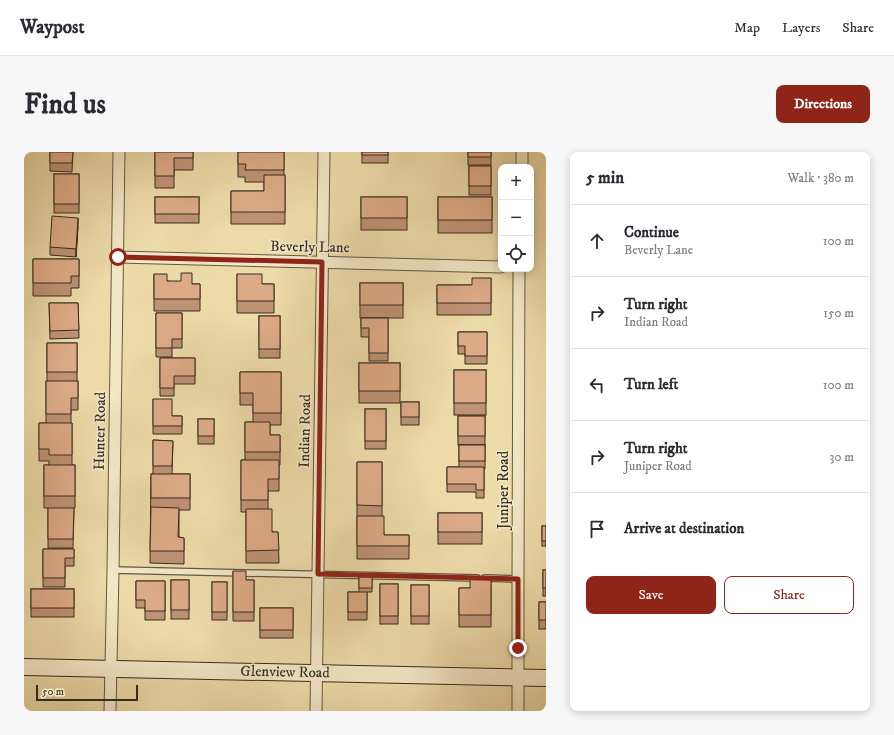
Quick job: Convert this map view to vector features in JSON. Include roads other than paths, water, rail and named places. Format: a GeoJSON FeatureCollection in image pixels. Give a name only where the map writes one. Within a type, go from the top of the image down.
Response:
{"type":"FeatureCollection","features":[{"type":"Feature","properties":{"kind":"main road","name":"Glenview Road"},"geometry":{"type":"LineString","coordinates":[[24,667],[546,678]]}},
{"type":"Feature","properties":{"kind":"street","name":"Hunter Road"},"geometry":{"type":"LineString","coordinates":[[110,711],[120,152]]}},
{"type":"Feature","properties":{"kind":"street","name":"Indian Road"},"geometry":{"type":"LineString","coordinates":[[316,711],[324,152]]}},
{"type":"Feature","properties":{"kind":"street"},"geometry":{"type":"LineString","coordinates":[[522,152],[522,164]]}},
{"type":"Feature","properties":{"kind":"street","name":"Beverly Lane"},"geometry":{"type":"LineString","coordinates":[[118,257],[498,266]]}},
{"type":"Feature","properties":{"kind":"street","name":"Juniper Road"},"geometry":{"type":"LineString","coordinates":[[518,711],[519,272]]}},
{"type":"Feature","properties":{"kind":"lane"},"geometry":{"type":"LineString","coordinates":[[113,570],[518,579]]}}]}
